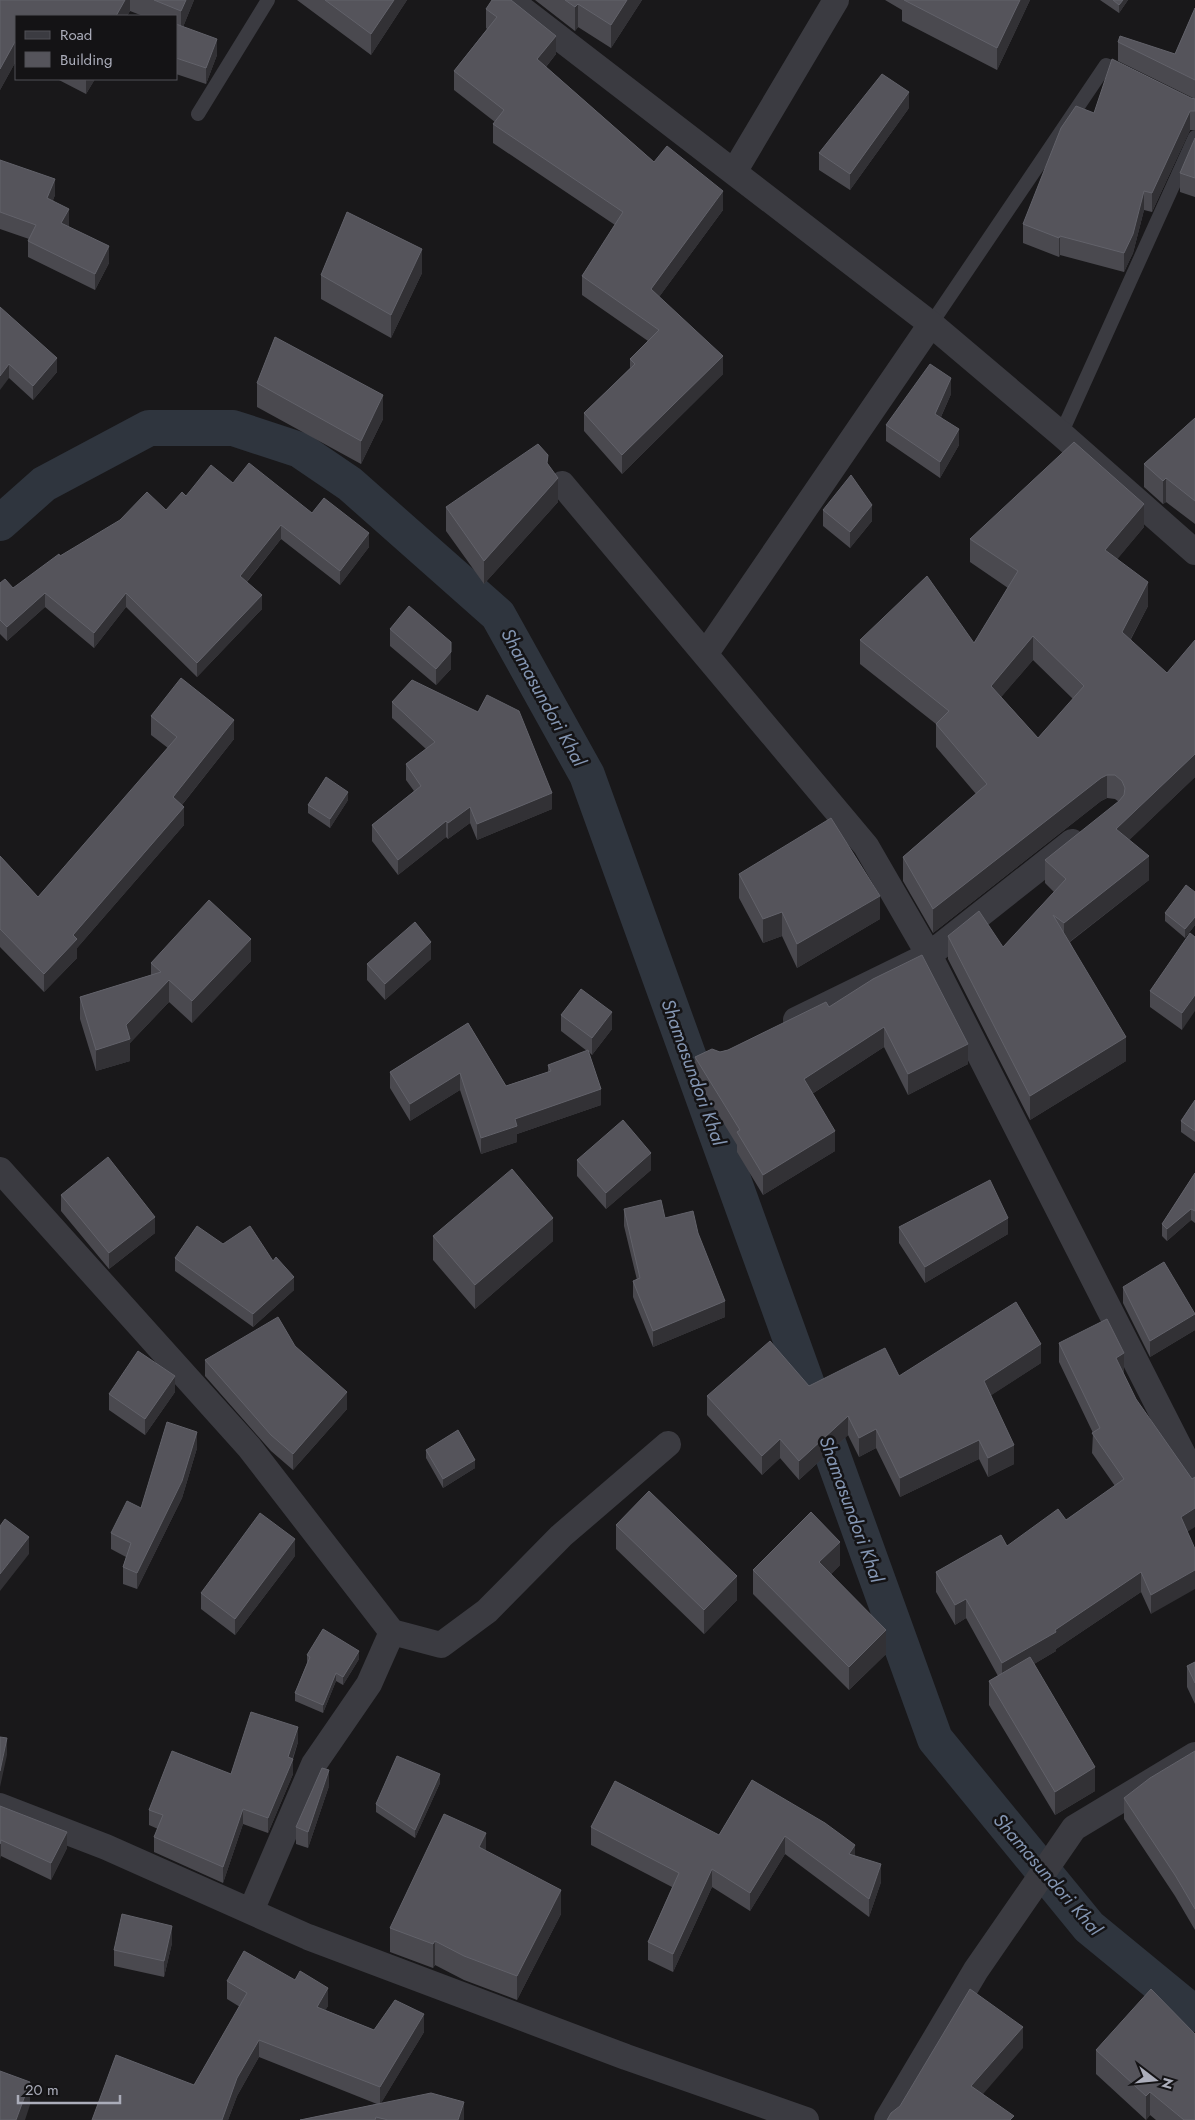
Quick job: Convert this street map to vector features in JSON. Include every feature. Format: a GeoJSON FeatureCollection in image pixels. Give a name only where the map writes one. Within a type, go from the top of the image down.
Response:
{"type":"FeatureCollection","features":[{"type":"Feature","properties":{"kind":"street"},"geometry":{"type":"LineString","coordinates":[[510,0],[931,324],[1061,434],[1195,552]]}},
{"type":"Feature","properties":{"kind":"street"},"geometry":{"type":"LineString","coordinates":[[734,172],[836,0]]}},
{"type":"Feature","properties":{"kind":"street"},"geometry":{"type":"LineString","coordinates":[[706,653],[931,324]]}},
{"type":"Feature","properties":{"kind":"street"},"geometry":{"type":"LineString","coordinates":[[562,484],[706,653],[866,846],[929,955],[1195,1478]]}},
{"type":"Feature","properties":{"kind":"street"},"geometry":{"type":"LineString","coordinates":[[773,1031],[929,955],[1088,830]]}},
{"type":"Feature","properties":{"kind":"street"},"geometry":{"type":"LineString","coordinates":[[0,1170],[249,1447],[392,1632],[441,1645],[486,1611],[561,1536],[668,1444]]}},
{"type":"Feature","properties":{"kind":"street"},"geometry":{"type":"LineString","coordinates":[[251,1911],[314,1764],[369,1684],[392,1632]]}},
{"type":"Feature","properties":{"kind":"street"},"geometry":{"type":"LineString","coordinates":[[887,2120],[976,1970],[1074,1828],[1195,1755]]}},
{"type":"Feature","properties":{"kind":"street"},"geometry":{"type":"LineString","coordinates":[[0,1806],[106,1847],[308,1937],[598,2046],[806,2120]]}},
{"type":"Feature","properties":{"kind":"lane"},"geometry":{"type":"LineString","coordinates":[[198,114],[268,0]]}},
{"type":"Feature","properties":{"kind":"lane"},"geometry":{"type":"LineString","coordinates":[[931,324],[1106,65],[1142,83]]}},
{"type":"Feature","properties":{"kind":"lane"},"geometry":{"type":"LineString","coordinates":[[1061,434],[1195,137]]}},
{"type":"Feature","properties":{"kind":"building"},"geometry":{"type":"Polygon","coordinates":[[[0,0],[125,0],[117,15],[15,15],[15,42],[0,69],[0,0]]]}},
{"type":"Feature","properties":{"kind":"building"},"geometry":{"type":"Polygon","coordinates":[[[154,0],[186,0],[181,11],[154,0]]]}},
{"type":"Feature","properties":{"kind":"building"},"geometry":{"type":"Polygon","coordinates":[[[325,0],[394,0],[371,34],[325,0]]]}},
{"type":"Feature","properties":{"kind":"building"},"geometry":{"type":"Polygon","coordinates":[[[492,0],[511,0],[556,36],[537,59],[654,162],[667,146],[723,191],[651,289],[723,356],[622,455],[584,413],[635,364],[630,359],[659,330],[582,276],[623,212],[493,124],[504,110],[454,71],[497,17],[486,9],[492,0]]]}},
{"type":"Feature","properties":{"kind":"building"},"geometry":{"type":"Polygon","coordinates":[[[565,0],[627,0],[611,25],[578,4],[575,7],[565,0]]]}},
{"type":"Feature","properties":{"kind":"building"},"geometry":{"type":"Polygon","coordinates":[[[904,0],[1020,0],[997,48],[904,0]]]}},
{"type":"Feature","properties":{"kind":"building"},"geometry":{"type":"Polygon","coordinates":[[[1113,0],[1123,0],[1119,5],[1113,0]]]}},
{"type":"Feature","properties":{"kind":"building"},"geometry":{"type":"Polygon","coordinates":[[[1195,8],[1195,80],[1118,42],[1120,36],[1175,54],[1195,8]]]}},
{"type":"Feature","properties":{"kind":"building"},"geometry":{"type":"Polygon","coordinates":[[[178,25],[217,39],[206,68],[178,59],[178,25]]]}},
{"type":"Feature","properties":{"kind":"building"},"geometry":{"type":"Polygon","coordinates":[[[1112,59],[1195,99],[1195,111],[1190,111],[1152,193],[1144,191],[1133,234],[1124,253],[1060,236],[1059,238],[1023,224],[1061,128],[1076,106],[1094,113],[1112,59]]]}},
{"type":"Feature","properties":{"kind":"building"},"geometry":{"type":"Polygon","coordinates":[[[882,74],[909,92],[850,174],[819,153],[882,74]]]}},
{"type":"Feature","properties":{"kind":"building"},"geometry":{"type":"Polygon","coordinates":[[[1195,138],[1195,178],[1180,173],[1195,138]]]}},
{"type":"Feature","properties":{"kind":"building"},"geometry":{"type":"Polygon","coordinates":[[[0,160],[55,179],[47,198],[69,209],[61,223],[109,246],[95,274],[28,241],[36,225],[0,212],[0,160]]]}},
{"type":"Feature","properties":{"kind":"building"},"geometry":{"type":"Polygon","coordinates":[[[347,212],[422,249],[391,315],[321,275],[347,212]]]}},
{"type":"Feature","properties":{"kind":"building"},"geometry":{"type":"Polygon","coordinates":[[[0,307],[57,358],[33,386],[9,364],[0,376],[0,307]]]}},
{"type":"Feature","properties":{"kind":"building"},"geometry":{"type":"Polygon","coordinates":[[[275,337],[383,395],[361,441],[257,383],[275,337]]]}},
{"type":"Feature","properties":{"kind":"building"},"geometry":{"type":"Polygon","coordinates":[[[930,364],[951,378],[935,414],[959,429],[940,462],[886,425],[930,364]]]}},
{"type":"Feature","properties":{"kind":"building"},"geometry":{"type":"Polygon","coordinates":[[[1195,418],[1195,501],[1166,478],[1163,481],[1144,464],[1195,418]]]}},
{"type":"Feature","properties":{"kind":"building"},"geometry":{"type":"Polygon","coordinates":[[[1074,442],[1144,504],[1105,550],[1148,582],[1122,632],[1167,673],[1195,640],[1195,754],[1116,829],[1149,856],[1064,923],[1053,915],[1126,1037],[1030,1096],[948,936],[979,911],[1003,947],[1066,879],[1045,860],[1119,801],[1124,795],[1125,788],[1122,781],[1115,775],[1107,775],[1101,778],[933,909],[903,857],[987,784],[936,724],[949,711],[860,640],[927,576],[974,643],[1018,571],[970,539],[1074,442]],[[1033,636],[991,686],[1038,738],[1084,686],[1033,636]]]}},
{"type":"Feature","properties":{"kind":"building"},"geometry":{"type":"Polygon","coordinates":[[[538,444],[548,455],[547,463],[558,478],[484,561],[446,507],[538,444]]]}},
{"type":"Feature","properties":{"kind":"building"},"geometry":{"type":"Polygon","coordinates":[[[249,463],[312,513],[324,498],[369,533],[340,571],[281,525],[240,576],[262,595],[197,663],[126,593],[94,633],[45,593],[7,627],[0,620],[0,583],[5,579],[13,588],[59,554],[60,556],[120,520],[147,492],[166,510],[182,492],[186,496],[211,465],[233,483],[249,463]]]}},
{"type":"Feature","properties":{"kind":"building"},"geometry":{"type":"Polygon","coordinates":[[[851,475],[872,505],[850,532],[823,510],[851,475]]]}},
{"type":"Feature","properties":{"kind":"building"},"geometry":{"type":"Polygon","coordinates":[[[409,606],[451,642],[451,652],[436,669],[390,629],[409,606]]]}},
{"type":"Feature","properties":{"kind":"building"},"geometry":{"type":"Polygon","coordinates":[[[181,678],[234,720],[173,797],[184,807],[73,935],[77,939],[44,974],[0,929],[0,856],[38,897],[177,737],[151,716],[181,678]]]}},
{"type":"Feature","properties":{"kind":"building"},"geometry":{"type":"Polygon","coordinates":[[[412,680],[478,712],[487,695],[519,711],[552,793],[477,824],[470,807],[448,823],[446,821],[398,860],[372,825],[421,786],[406,764],[435,742],[392,702],[412,680]]]}},
{"type":"Feature","properties":{"kind":"building"},"geometry":{"type":"Polygon","coordinates":[[[326,777],[348,792],[330,819],[308,805],[326,777]]]}},
{"type":"Feature","properties":{"kind":"building"},"geometry":{"type":"Polygon","coordinates":[[[831,818],[880,896],[797,944],[782,912],[763,919],[739,874],[831,818]]]}},
{"type":"Feature","properties":{"kind":"building"},"geometry":{"type":"Polygon","coordinates":[[[1186,885],[1195,892],[1195,917],[1185,929],[1165,913],[1186,885]]]}},
{"type":"Feature","properties":{"kind":"building"},"geometry":{"type":"Polygon","coordinates":[[[209,900],[251,939],[192,1001],[169,980],[126,1025],[130,1039],[96,1050],[80,997],[161,972],[151,963],[209,900]]]}},
{"type":"Feature","properties":{"kind":"building"},"geometry":{"type":"Polygon","coordinates":[[[415,922],[431,942],[385,984],[367,964],[415,922]]]}},
{"type":"Feature","properties":{"kind":"building"},"geometry":{"type":"Polygon","coordinates":[[[1190,933],[1195,937],[1195,995],[1182,1013],[1150,991],[1190,933]]]}},
{"type":"Feature","properties":{"kind":"building"},"geometry":{"type":"Polygon","coordinates":[[[922,955],[968,1044],[908,1074],[884,1027],[804,1079],[835,1131],[763,1175],[737,1132],[740,1130],[695,1057],[712,1049],[720,1052],[728,1050],[826,1002],[829,1007],[873,979],[922,955]]]}},
{"type":"Feature","properties":{"kind":"building"},"geometry":{"type":"Polygon","coordinates":[[[581,989],[612,1012],[592,1038],[561,1015],[581,989]]]}},
{"type":"Feature","properties":{"kind":"building"},"geometry":{"type":"Polygon","coordinates":[[[468,1023],[506,1086],[551,1071],[548,1065],[588,1050],[601,1089],[515,1119],[517,1126],[481,1138],[460,1073],[410,1104],[390,1072],[468,1023]]]}},
{"type":"Feature","properties":{"kind":"building"},"geometry":{"type":"Polygon","coordinates":[[[1195,1100],[1195,1131],[1181,1121],[1195,1100]]]}},
{"type":"Feature","properties":{"kind":"building"},"geometry":{"type":"Polygon","coordinates":[[[623,1120],[651,1153],[606,1193],[577,1160],[623,1120]]]}},
{"type":"Feature","properties":{"kind":"building"},"geometry":{"type":"Polygon","coordinates":[[[108,1157],[155,1217],[109,1253],[61,1195],[108,1157]]]}},
{"type":"Feature","properties":{"kind":"building"},"geometry":{"type":"Polygon","coordinates":[[[512,1169],[553,1218],[475,1285],[433,1236],[512,1169]]]}},
{"type":"Feature","properties":{"kind":"building"},"geometry":{"type":"Polygon","coordinates":[[[1195,1173],[1195,1211],[1191,1209],[1167,1229],[1162,1224],[1195,1173]]]}},
{"type":"Feature","properties":{"kind":"building"},"geometry":{"type":"Polygon","coordinates":[[[990,1180],[1008,1218],[925,1267],[899,1227],[990,1180]]]}},
{"type":"Feature","properties":{"kind":"building"},"geometry":{"type":"Polygon","coordinates":[[[661,1200],[665,1218],[693,1211],[698,1233],[725,1301],[653,1331],[633,1281],[640,1278],[624,1209],[661,1200]]]}},
{"type":"Feature","properties":{"kind":"building"},"geometry":{"type":"Polygon","coordinates":[[[197,1226],[223,1244],[250,1226],[273,1261],[276,1257],[294,1277],[253,1314],[175,1258],[197,1226]]]}},
{"type":"Feature","properties":{"kind":"building"},"geometry":{"type":"Polygon","coordinates":[[[1164,1262],[1195,1314],[1150,1341],[1123,1287],[1164,1262]]]}},
{"type":"Feature","properties":{"kind":"building"},"geometry":{"type":"Polygon","coordinates":[[[1016,1302],[1041,1344],[984,1381],[1014,1445],[988,1458],[979,1440],[900,1478],[876,1429],[859,1438],[848,1416],[799,1461],[780,1439],[762,1456],[707,1396],[770,1341],[809,1386],[885,1348],[899,1376],[1016,1302]]]}},
{"type":"Feature","properties":{"kind":"building"},"geometry":{"type":"Polygon","coordinates":[[[278,1317],[295,1346],[347,1392],[293,1454],[271,1435],[205,1360],[278,1317]]]}},
{"type":"Feature","properties":{"kind":"building"},"geometry":{"type":"Polygon","coordinates":[[[1107,1319],[1124,1353],[1116,1358],[1136,1399],[1192,1479],[1195,1477],[1195,1508],[1181,1517],[1195,1549],[1195,1570],[1151,1595],[1141,1572],[1055,1630],[1056,1632],[1002,1663],[966,1599],[955,1605],[936,1572],[1001,1535],[1007,1546],[1058,1509],[1066,1520],[1124,1479],[1092,1433],[1100,1428],[1059,1343],[1107,1319]]]}},
{"type":"Feature","properties":{"kind":"building"},"geometry":{"type":"Polygon","coordinates":[[[138,1351],[175,1376],[145,1419],[109,1394],[138,1351]]]}},
{"type":"Feature","properties":{"kind":"building"},"geometry":{"type":"Polygon","coordinates":[[[167,1422],[197,1432],[182,1481],[137,1573],[123,1567],[131,1543],[111,1533],[127,1501],[141,1508],[167,1422]]]}},
{"type":"Feature","properties":{"kind":"building"},"geometry":{"type":"Polygon","coordinates":[[[458,1430],[475,1460],[443,1479],[426,1450],[458,1430]]]}},
{"type":"Feature","properties":{"kind":"building"},"geometry":{"type":"Polygon","coordinates":[[[649,1491],[737,1576],[704,1610],[616,1525],[649,1491]]]}},
{"type":"Feature","properties":{"kind":"building"},"geometry":{"type":"Polygon","coordinates":[[[811,1512],[840,1542],[819,1562],[886,1630],[849,1667],[753,1570],[811,1512]]]}},
{"type":"Feature","properties":{"kind":"building"},"geometry":{"type":"Polygon","coordinates":[[[260,1513],[295,1539],[235,1619],[201,1593],[260,1513]]]}},
{"type":"Feature","properties":{"kind":"building"},"geometry":{"type":"Polygon","coordinates":[[[5,1519],[29,1537],[0,1574],[0,1526],[5,1519]]]}},
{"type":"Feature","properties":{"kind":"building"},"geometry":{"type":"Polygon","coordinates":[[[323,1629],[359,1651],[343,1677],[336,1673],[323,1705],[295,1693],[310,1657],[307,1655],[323,1629]]]}},
{"type":"Feature","properties":{"kind":"building"},"geometry":{"type":"Polygon","coordinates":[[[1030,1657],[1095,1767],[1055,1792],[989,1681],[1030,1657]]]}},
{"type":"Feature","properties":{"kind":"building"},"geometry":{"type":"Polygon","coordinates":[[[1195,1662],[1195,1683],[1187,1666],[1195,1662]]]}},
{"type":"Feature","properties":{"kind":"building"},"geometry":{"type":"Polygon","coordinates":[[[251,1712],[298,1727],[288,1757],[293,1759],[268,1818],[243,1809],[223,1867],[154,1837],[163,1815],[149,1810],[172,1751],[231,1774],[251,1712]]]}},
{"type":"Feature","properties":{"kind":"building"},"geometry":{"type":"Polygon","coordinates":[[[0,1737],[7,1738],[0,1771],[0,1737]]]}},
{"type":"Feature","properties":{"kind":"building"},"geometry":{"type":"Polygon","coordinates":[[[1195,1751],[1195,1909],[1124,1798],[1150,1778],[1195,1751]]]}},
{"type":"Feature","properties":{"kind":"building"},"geometry":{"type":"Polygon","coordinates":[[[397,1756],[440,1774],[415,1830],[376,1804],[397,1756]]]}},
{"type":"Feature","properties":{"kind":"building"},"geometry":{"type":"Polygon","coordinates":[[[322,1768],[329,1770],[308,1832],[296,1827],[322,1768]]]}},
{"type":"Feature","properties":{"kind":"building"},"geometry":{"type":"Polygon","coordinates":[[[752,1780],[825,1823],[855,1845],[849,1854],[881,1864],[869,1899],[785,1836],[750,1893],[712,1869],[673,1954],[648,1942],[679,1873],[591,1827],[615,1781],[719,1835],[752,1780]]]}},
{"type":"Feature","properties":{"kind":"building"},"geometry":{"type":"Polygon","coordinates":[[[0,1806],[67,1832],[51,1863],[1,1840],[0,1844],[0,1806]]]}},
{"type":"Feature","properties":{"kind":"building"},"geometry":{"type":"Polygon","coordinates":[[[444,1814],[486,1833],[479,1847],[561,1890],[517,1976],[464,1956],[435,1941],[433,1944],[390,1928],[444,1814]]]}},
{"type":"Feature","properties":{"kind":"building"},"geometry":{"type":"Polygon","coordinates":[[[122,1914],[172,1926],[164,1961],[114,1950],[122,1914]]]}},
{"type":"Feature","properties":{"kind":"building"},"geometry":{"type":"Polygon","coordinates":[[[244,1951],[295,1980],[300,1971],[328,1988],[317,2007],[374,2030],[395,2000],[424,2014],[380,2087],[259,2040],[237,2078],[222,2120],[92,2120],[116,2055],[194,2085],[247,1993],[227,1981],[244,1951]]]}},
{"type":"Feature","properties":{"kind":"building"},"geometry":{"type":"Polygon","coordinates":[[[970,1989],[1023,2027],[971,2086],[1014,2116],[1010,2120],[887,2120],[891,2113],[900,2106],[970,1989]]]}},
{"type":"Feature","properties":{"kind":"building"},"geometry":{"type":"Polygon","coordinates":[[[1151,1989],[1195,2034],[1195,2120],[1184,2120],[1150,2092],[1146,2096],[1096,2050],[1151,1989]]]}},
{"type":"Feature","properties":{"kind":"building"},"geometry":{"type":"Polygon","coordinates":[[[0,2071],[30,2082],[16,2120],[0,2120],[0,2071]]]}},
{"type":"Feature","properties":{"kind":"building"},"geometry":{"type":"Polygon","coordinates":[[[431,2093],[464,2102],[458,2120],[388,2120],[376,2117],[375,2120],[300,2120],[431,2093]]]}},
{"type":"Feature","properties":{"kind":"waterway","name":"Shamasundori Khal"},"geometry":{"type":"LineString","coordinates":[[0,523],[44,484],[149,428],[233,428],[300,450],[350,484],[498,615],[587,775],[935,1739],[1089,1927],[1195,2014]]}}]}
